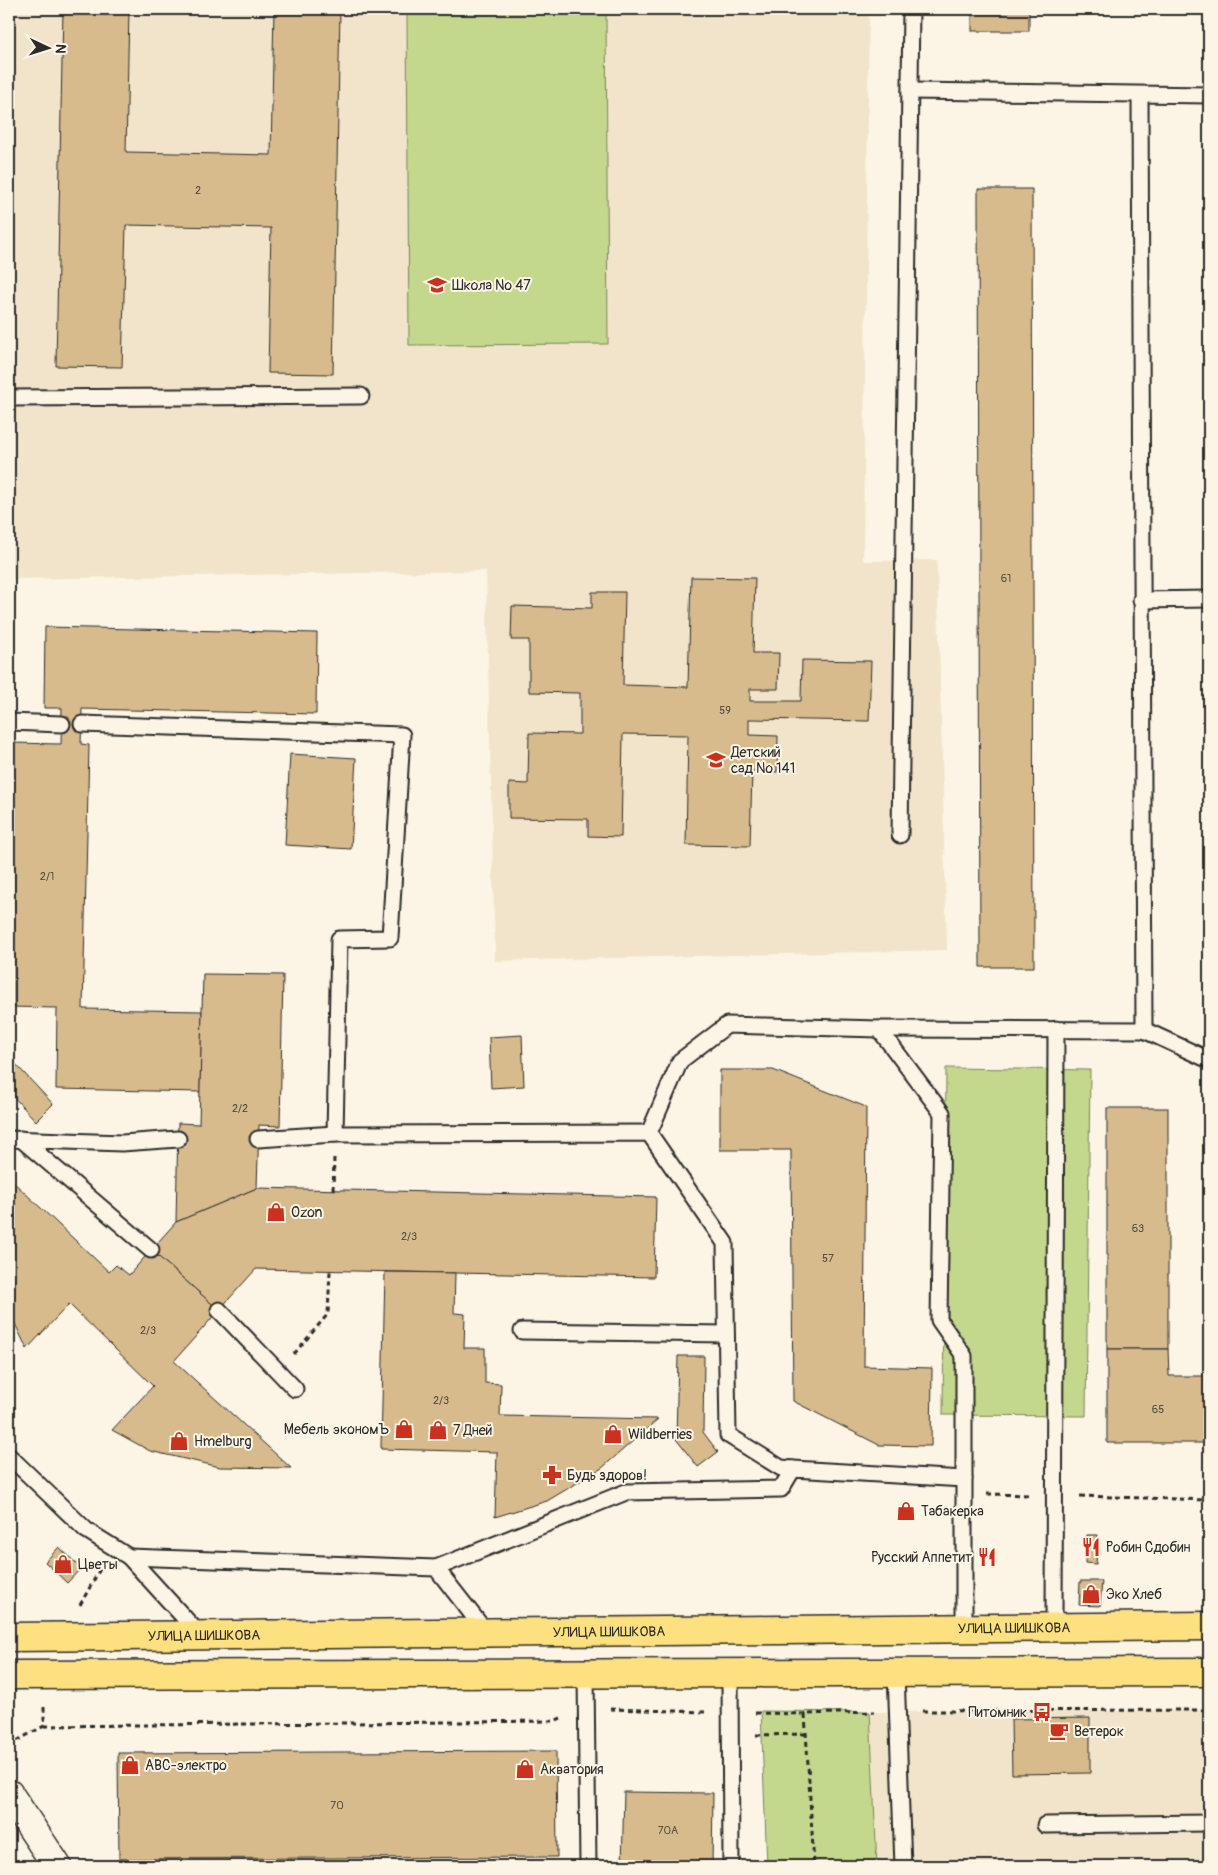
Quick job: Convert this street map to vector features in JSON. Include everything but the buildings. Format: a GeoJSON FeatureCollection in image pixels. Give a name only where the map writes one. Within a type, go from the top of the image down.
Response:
{"type":"FeatureCollection","features":[{"type":"Feature","properties":{"kind":"main road","name":"УЛИЦА ШИШКОВА"},"geometry":{"type":"LineString","coordinates":[[9,1637],[1209,1626]]}},
{"type":"Feature","properties":{"kind":"main road"},"geometry":{"type":"LineString","coordinates":[[9,1675],[1209,1672]]}},
{"type":"Feature","properties":{"kind":"street"},"geometry":{"type":"LineString","coordinates":[[9,1794],[56,1866]]}},
{"type":"Feature","properties":{"kind":"lane"},"geometry":{"type":"LineString","coordinates":[[900,835],[911,9]]}},
{"type":"Feature","properties":{"kind":"lane"},"geometry":{"type":"LineString","coordinates":[[910,91],[1209,96]]}},
{"type":"Feature","properties":{"kind":"lane"},"geometry":{"type":"LineString","coordinates":[[1140,94],[1144,1030]]}},
{"type":"Feature","properties":{"kind":"lane"},"geometry":{"type":"LineString","coordinates":[[9,398],[361,396]]}},
{"type":"Feature","properties":{"kind":"lane"},"geometry":{"type":"LineString","coordinates":[[1141,600],[1209,599]]}},
{"type":"Feature","properties":{"kind":"lane"},"geometry":{"type":"LineString","coordinates":[[9,722],[62,724]]}},
{"type":"Feature","properties":{"kind":"lane"},"geometry":{"type":"LineString","coordinates":[[82,724],[402,735],[390,938],[339,939],[335,1134]]}},
{"type":"Feature","properties":{"kind":"lane"},"geometry":{"type":"LineString","coordinates":[[650,1133],[680,1061],[727,1025],[879,1029],[1144,1030],[1209,1060]]}},
{"type":"Feature","properties":{"kind":"lane"},"geometry":{"type":"LineString","coordinates":[[879,1029],[942,1112],[939,1320],[964,1356],[964,1628]]}},
{"type":"Feature","properties":{"kind":"lane"},"geometry":{"type":"LineString","coordinates":[[1054,1627],[1056,1029]]}},
{"type":"Feature","properties":{"kind":"lane"},"geometry":{"type":"LineString","coordinates":[[258,1139],[335,1134],[650,1133]]}},
{"type":"Feature","properties":{"kind":"lane"},"geometry":{"type":"LineString","coordinates":[[650,1133],[725,1243],[728,1435],[781,1468],[964,1479]]}},
{"type":"Feature","properties":{"kind":"lane"},"geometry":{"type":"LineString","coordinates":[[15,1139],[122,1143],[178,1139]]}},
{"type":"Feature","properties":{"kind":"lane"},"geometry":{"type":"LineString","coordinates":[[15,1139],[151,1250]]}},
{"type":"Feature","properties":{"kind":"lane"},"geometry":{"type":"LineString","coordinates":[[219,1310],[296,1389]]}},
{"type":"Feature","properties":{"kind":"lane"},"geometry":{"type":"LineString","coordinates":[[522,1331],[726,1334]]}},
{"type":"Feature","properties":{"kind":"lane"},"geometry":{"type":"LineString","coordinates":[[9,1456],[86,1530],[129,1557],[200,1635]]}},
{"type":"Feature","properties":{"kind":"lane"},"geometry":{"type":"LineString","coordinates":[[129,1557],[436,1568],[626,1492],[781,1489],[793,1469]]}},
{"type":"Feature","properties":{"kind":"lane"},"geometry":{"type":"LineString","coordinates":[[436,1568],[486,1632]]}},
{"type":"Feature","properties":{"kind":"lane"},"geometry":{"type":"LineString","coordinates":[[896,1673],[902,1866]]}},
{"type":"Feature","properties":{"kind":"lane"},"geometry":{"type":"LineString","coordinates":[[586,1674],[588,1866]]}},
{"type":"Feature","properties":{"kind":"lane"},"geometry":{"type":"LineString","coordinates":[[730,1674],[731,1866]]}},
{"type":"Feature","properties":{"kind":"lane"},"geometry":{"type":"LineString","coordinates":[[1045,1825],[1209,1823]]}},
{"type":"Feature","properties":{"kind":"path"},"geometry":{"type":"LineString","coordinates":[[333,1190],[335,1134]]}},
{"type":"Feature","properties":{"kind":"path"},"geometry":{"type":"LineString","coordinates":[[279,1371],[328,1314],[330,1270]]}},
{"type":"Feature","properties":{"kind":"path"},"geometry":{"type":"LineString","coordinates":[[1178,1499],[1209,1500]]}},
{"type":"Feature","properties":{"kind":"path"},"geometry":{"type":"LineString","coordinates":[[78,1608],[113,1547]]}},
{"type":"Feature","properties":{"kind":"path"},"geometry":{"type":"LineString","coordinates":[[44,1675],[44,1726]]}},
{"type":"Feature","properties":{"kind":"path"},"geometry":{"type":"LineString","coordinates":[[9,1745],[44,1726],[554,1721],[587,1708],[806,1714],[897,1711],[1209,1710]]}},
{"type":"Feature","properties":{"kind":"path"},"geometry":{"type":"LineString","coordinates":[[806,1714],[814,1866]]}},
{"type":"Feature","properties":{"kind":"path"},"geometry":{"type":"LineString","coordinates":[[730,1736],[807,1734]]}},
{"type":"Feature","properties":{"kind":"shaded area","name":"Школа № 47"},"geometry":{"type":"Polygon","coordinates":[[[9,9],[869,9],[863,561],[937,560],[947,950],[495,961],[486,571],[9,579],[9,9]]]}},
{"type":"Feature","properties":{"kind":"shaded area"},"geometry":{"type":"Polygon","coordinates":[[[1209,1710],[1209,1866],[877,1866],[870,1712],[1209,1710]]]}},
{"type":"Feature","properties":{"kind":"green space"},"geometry":{"type":"Polygon","coordinates":[[[407,9],[606,9],[608,344],[409,345],[407,9]]]}},
{"type":"Feature","properties":{"kind":"green space"},"geometry":{"type":"Polygon","coordinates":[[[946,1068],[1090,1070],[1086,1416],[943,1415],[946,1068]]]}},
{"type":"Feature","properties":{"kind":"green space"},"geometry":{"type":"Polygon","coordinates":[[[761,1711],[870,1712],[877,1866],[767,1866],[761,1711]]]}},
{"type":"Feature","properties":{"kind":"place","name":"Школа № 47"},"geometry":{"type":"Point","coordinates":[437,285]}},
{"type":"Feature","properties":{"kind":"place","name":"Детский сад № 141"},"geometry":{"type":"Point","coordinates":[716,760]}},
{"type":"Feature","properties":{"kind":"place","name":"Ozon"},"geometry":{"type":"Point","coordinates":[276,1212]}},
{"type":"Feature","properties":{"kind":"place","name":"Мебель экономЪ"},"geometry":{"type":"Point","coordinates":[404,1429]}},
{"type":"Feature","properties":{"kind":"place","name":"7 Дней"},"geometry":{"type":"Point","coordinates":[438,1430]}},
{"type":"Feature","properties":{"kind":"place","name":"Wildberries"},"geometry":{"type":"Point","coordinates":[613,1434]}},
{"type":"Feature","properties":{"kind":"place","name":"Hmelburg"},"geometry":{"type":"Point","coordinates":[179,1441]}},
{"type":"Feature","properties":{"kind":"place","name":"Будь здоров!"},"geometry":{"type":"Point","coordinates":[552,1475]}},
{"type":"Feature","properties":{"kind":"place","name":"Табакерка"},"geometry":{"type":"Point","coordinates":[906,1511]}},
{"type":"Feature","properties":{"kind":"place","name":"Робин Сдобин"},"geometry":{"type":"Point","coordinates":[1091,1547]}},
{"type":"Feature","properties":{"kind":"place","name":"Русский Аппетит"},"geometry":{"type":"Point","coordinates":[987,1557]}},
{"type":"Feature","properties":{"kind":"place","name":"Цветы"},"geometry":{"type":"Point","coordinates":[63,1564]}},
{"type":"Feature","properties":{"kind":"place","name":"Эко Хлеб"},"geometry":{"type":"Point","coordinates":[1091,1594]}},
{"type":"Feature","properties":{"kind":"place","name":"Питомник"},"geometry":{"type":"Point","coordinates":[1042,1712]}},
{"type":"Feature","properties":{"kind":"place","name":"Ветерок"},"geometry":{"type":"Point","coordinates":[1059,1731]}},
{"type":"Feature","properties":{"kind":"place","name":"АВС-электро"},"geometry":{"type":"Point","coordinates":[130,1765]}},
{"type":"Feature","properties":{"kind":"place","name":"Акватория"},"geometry":{"type":"Point","coordinates":[525,1769]}}]}
